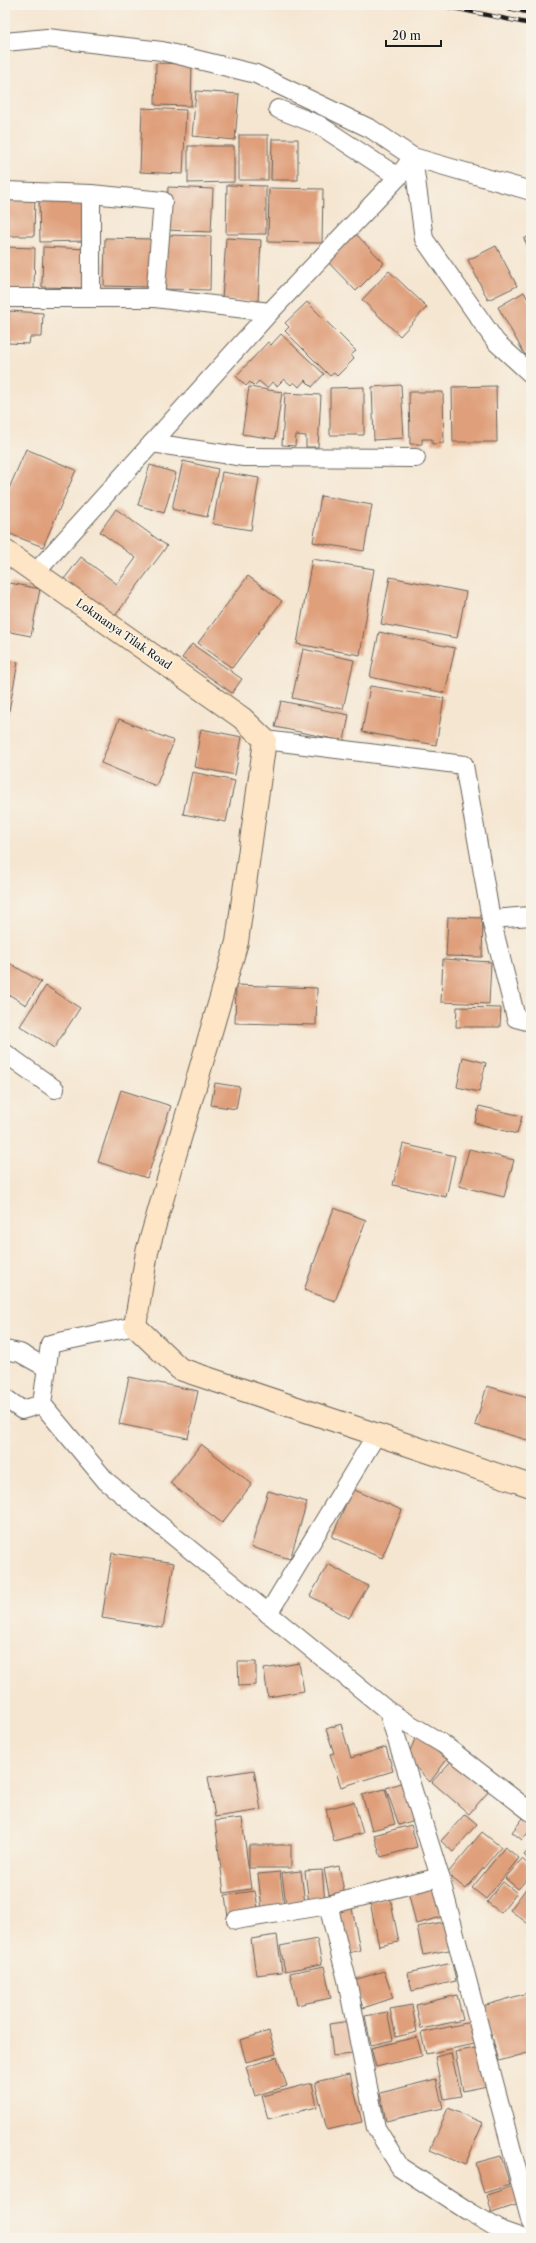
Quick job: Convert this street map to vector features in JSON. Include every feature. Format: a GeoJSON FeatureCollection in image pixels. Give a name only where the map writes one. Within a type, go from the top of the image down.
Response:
{"type":"FeatureCollection","features":[{"type":"Feature","properties":{"kind":"main road","name":"Lokmanya Tilak Road"},"geometry":{"type":"LineString","coordinates":[[5,551],[242,718],[265,740]]}},
{"type":"Feature","properties":{"kind":"main road"},"geometry":{"type":"LineString","coordinates":[[265,740],[237,942],[147,1252],[135,1326],[180,1369],[531,1486]]}},
{"type":"Feature","properties":{"kind":"street"},"geometry":{"type":"LineString","coordinates":[[5,42],[47,38],[162,51],[256,74],[371,129],[413,156],[531,191]]}},
{"type":"Feature","properties":{"kind":"street"},"geometry":{"type":"LineString","coordinates":[[278,109],[319,125],[398,177]]}},
{"type":"Feature","properties":{"kind":"street"},"geometry":{"type":"LineString","coordinates":[[36,572],[270,312],[398,177],[413,156]]}},
{"type":"Feature","properties":{"kind":"street"},"geometry":{"type":"LineString","coordinates":[[413,156],[424,239],[496,342],[531,374]]}},
{"type":"Feature","properties":{"kind":"street"},"geometry":{"type":"LineString","coordinates":[[5,191],[91,194],[163,201],[155,298]]}},
{"type":"Feature","properties":{"kind":"street"},"geometry":{"type":"LineString","coordinates":[[91,194],[91,298]]}},
{"type":"Feature","properties":{"kind":"street"},"geometry":{"type":"LineString","coordinates":[[5,298],[155,298],[270,312]]}},
{"type":"Feature","properties":{"kind":"street"},"geometry":{"type":"LineString","coordinates":[[152,443],[244,457],[416,458]]}},
{"type":"Feature","properties":{"kind":"street"},"geometry":{"type":"LineString","coordinates":[[265,740],[464,765],[491,919],[516,1018],[531,1022]]}},
{"type":"Feature","properties":{"kind":"street"},"geometry":{"type":"LineString","coordinates":[[491,919],[531,916]]}},
{"type":"Feature","properties":{"kind":"street"},"geometry":{"type":"LineString","coordinates":[[5,1053],[55,1089]]}},
{"type":"Feature","properties":{"kind":"street"},"geometry":{"type":"LineString","coordinates":[[135,1326],[50,1344],[42,1404],[106,1481],[388,1712],[443,1744],[531,1812]]}},
{"type":"Feature","properties":{"kind":"street"},"geometry":{"type":"LineString","coordinates":[[5,1350],[20,1353],[47,1368]]}},
{"type":"Feature","properties":{"kind":"street"},"geometry":{"type":"LineString","coordinates":[[5,1398],[22,1410],[42,1404]]}},
{"type":"Feature","properties":{"kind":"street"},"geometry":{"type":"LineString","coordinates":[[268,1614],[376,1435]]}},
{"type":"Feature","properties":{"kind":"street"},"geometry":{"type":"LineString","coordinates":[[388,1712],[440,1876],[526,2171],[531,2223]]}},
{"type":"Feature","properties":{"kind":"street"},"geometry":{"type":"LineString","coordinates":[[236,1920],[328,1905],[440,1876]]}},
{"type":"Feature","properties":{"kind":"street"},"geometry":{"type":"LineString","coordinates":[[328,1905],[346,1980],[376,2128],[385,2145],[400,2167],[468,2212],[502,2231],[522,2238]]}},
{"type":"Feature","properties":{"kind":"building"},"geometry":{"type":"Polygon","coordinates":[[[156,63],[192,64],[191,106],[155,105],[156,63]]]}},
{"type":"Feature","properties":{"kind":"building"},"geometry":{"type":"Polygon","coordinates":[[[196,91],[239,94],[235,140],[192,136],[196,91]]]}},
{"type":"Feature","properties":{"kind":"building"},"geometry":{"type":"Polygon","coordinates":[[[142,108],[186,110],[183,174],[140,172],[142,108]]]}},
{"type":"Feature","properties":{"kind":"building"},"geometry":{"type":"Polygon","coordinates":[[[239,135],[268,135],[268,180],[239,180],[239,135]]]}},
{"type":"Feature","properties":{"kind":"building"},"geometry":{"type":"Polygon","coordinates":[[[272,139],[298,139],[298,180],[271,180],[272,139]]]}},
{"type":"Feature","properties":{"kind":"building"},"geometry":{"type":"Polygon","coordinates":[[[188,146],[234,146],[234,182],[188,183],[188,146]]]}},
{"type":"Feature","properties":{"kind":"building"},"geometry":{"type":"Polygon","coordinates":[[[227,185],[266,186],[266,234],[226,234],[227,185]]]}},
{"type":"Feature","properties":{"kind":"building"},"geometry":{"type":"Polygon","coordinates":[[[168,187],[213,189],[211,232],[166,230],[168,187]]]}},
{"type":"Feature","properties":{"kind":"building"},"geometry":{"type":"Polygon","coordinates":[[[269,188],[323,189],[322,243],[268,242],[269,188]]]}},
{"type":"Feature","properties":{"kind":"building"},"geometry":{"type":"Polygon","coordinates":[[[5,194],[35,195],[34,236],[5,236],[5,194]]]}},
{"type":"Feature","properties":{"kind":"building"},"geometry":{"type":"Polygon","coordinates":[[[85,198],[86,241],[40,242],[39,199],[85,198]]]}},
{"type":"Feature","properties":{"kind":"building"},"geometry":{"type":"Polygon","coordinates":[[[352,230],[384,263],[356,291],[324,258],[352,230]]]}},
{"type":"Feature","properties":{"kind":"building"},"geometry":{"type":"Polygon","coordinates":[[[166,235],[211,236],[210,290],[165,289],[166,235]]]}},
{"type":"Feature","properties":{"kind":"building"},"geometry":{"type":"Polygon","coordinates":[[[531,235],[531,253],[524,239],[531,235]]]}},
{"type":"Feature","properties":{"kind":"building"},"geometry":{"type":"Polygon","coordinates":[[[105,238],[151,239],[150,287],[104,286],[105,238]]]}},
{"type":"Feature","properties":{"kind":"building"},"geometry":{"type":"Polygon","coordinates":[[[226,238],[261,240],[258,302],[222,300],[226,238]]]}},
{"type":"Feature","properties":{"kind":"building"},"geometry":{"type":"Polygon","coordinates":[[[496,246],[517,286],[488,300],[468,260],[496,246]]]}},
{"type":"Feature","properties":{"kind":"building"},"geometry":{"type":"Polygon","coordinates":[[[5,247],[35,248],[34,291],[5,290],[5,247]]]}},
{"type":"Feature","properties":{"kind":"building"},"geometry":{"type":"Polygon","coordinates":[[[43,247],[88,249],[86,288],[42,287],[43,247]]]}},
{"type":"Feature","properties":{"kind":"building"},"geometry":{"type":"Polygon","coordinates":[[[389,271],[427,307],[400,336],[362,300],[389,271]]]}},
{"type":"Feature","properties":{"kind":"building"},"geometry":{"type":"Polygon","coordinates":[[[524,292],[531,305],[531,351],[525,355],[498,307],[524,292]]]}},
{"type":"Feature","properties":{"kind":"building"},"geometry":{"type":"Polygon","coordinates":[[[307,302],[356,351],[351,355],[354,359],[337,376],[334,373],[330,376],[285,331],[289,327],[285,323],[307,302]]]}},
{"type":"Feature","properties":{"kind":"building"},"geometry":{"type":"Polygon","coordinates":[[[9,311],[43,313],[42,337],[30,337],[29,344],[8,343],[9,311]]]}},
{"type":"Feature","properties":{"kind":"building"},"geometry":{"type":"Polygon","coordinates":[[[281,334],[324,374],[312,387],[305,380],[299,387],[294,382],[291,385],[284,379],[277,386],[272,382],[267,388],[259,381],[254,386],[250,382],[246,386],[236,376],[268,342],[271,345],[281,334]]]}},
{"type":"Feature","properties":{"kind":"building"},"geometry":{"type":"Polygon","coordinates":[[[401,385],[404,438],[374,440],[372,387],[401,385]]]}},
{"type":"Feature","properties":{"kind":"building"},"geometry":{"type":"Polygon","coordinates":[[[496,386],[497,442],[453,442],[452,387],[496,386]]]}},
{"type":"Feature","properties":{"kind":"building"},"geometry":{"type":"Polygon","coordinates":[[[249,387],[282,392],[275,439],[242,434],[249,387]]]}},
{"type":"Feature","properties":{"kind":"building"},"geometry":{"type":"Polygon","coordinates":[[[364,387],[364,435],[330,435],[330,388],[364,387]]]}},
{"type":"Feature","properties":{"kind":"building"},"geometry":{"type":"Polygon","coordinates":[[[409,392],[443,392],[444,443],[432,444],[432,439],[422,439],[422,444],[410,444],[409,392]]]}},
{"type":"Feature","properties":{"kind":"building"},"geometry":{"type":"Polygon","coordinates":[[[285,393],[321,395],[318,447],[306,447],[306,436],[296,435],[295,446],[282,445],[285,393]]]}},
{"type":"Feature","properties":{"kind":"building"},"geometry":{"type":"Polygon","coordinates":[[[26,449],[76,470],[43,547],[5,532],[5,498],[26,449]]]}},
{"type":"Feature","properties":{"kind":"building"},"geometry":{"type":"Polygon","coordinates":[[[183,461],[218,469],[207,517],[172,509],[183,461]]]}},
{"type":"Feature","properties":{"kind":"building"},"geometry":{"type":"Polygon","coordinates":[[[150,465],[176,473],[164,513],[138,505],[150,465]]]}},
{"type":"Feature","properties":{"kind":"building"},"geometry":{"type":"Polygon","coordinates":[[[222,472],[259,478],[251,530],[213,524],[222,472]]]}},
{"type":"Feature","properties":{"kind":"building"},"geometry":{"type":"Polygon","coordinates":[[[321,496],[372,505],[364,551],[313,542],[321,496]]]}},
{"type":"Feature","properties":{"kind":"building"},"geometry":{"type":"Polygon","coordinates":[[[116,509],[167,546],[115,616],[64,579],[81,557],[117,584],[136,558],[100,532],[116,509]]]}},
{"type":"Feature","properties":{"kind":"building"},"geometry":{"type":"Polygon","coordinates":[[[312,559],[374,569],[360,655],[297,644],[312,559]]]}},
{"type":"Feature","properties":{"kind":"building"},"geometry":{"type":"Polygon","coordinates":[[[248,576],[282,601],[232,668],[198,643],[248,576]]]}},
{"type":"Feature","properties":{"kind":"building"},"geometry":{"type":"Polygon","coordinates":[[[390,577],[466,592],[457,638],[381,624],[390,577]]]}},
{"type":"Feature","properties":{"kind":"building"},"geometry":{"type":"Polygon","coordinates":[[[10,583],[40,589],[31,636],[5,631],[5,609],[10,583]]]}},
{"type":"Feature","properties":{"kind":"building"},"geometry":{"type":"Polygon","coordinates":[[[379,632],[455,648],[445,693],[370,677],[379,632]]]}},
{"type":"Feature","properties":{"kind":"building"},"geometry":{"type":"Polygon","coordinates":[[[192,644],[242,679],[232,693],[182,658],[192,644]]]}},
{"type":"Feature","properties":{"kind":"building"},"geometry":{"type":"Polygon","coordinates":[[[303,649],[354,660],[343,709],[292,698],[303,649]]]}},
{"type":"Feature","properties":{"kind":"building"},"geometry":{"type":"Polygon","coordinates":[[[5,660],[18,662],[6,727],[5,727],[5,660]]]}},
{"type":"Feature","properties":{"kind":"building"},"geometry":{"type":"Polygon","coordinates":[[[370,686],[444,698],[436,745],[362,732],[370,686]]]}},
{"type":"Feature","properties":{"kind":"building"},"geometry":{"type":"Polygon","coordinates":[[[281,701],[349,715],[344,741],[275,727],[281,701]]]}},
{"type":"Feature","properties":{"kind":"building"},"geometry":{"type":"Polygon","coordinates":[[[119,719],[174,741],[156,786],[101,763],[119,719]]]}},
{"type":"Feature","properties":{"kind":"building"},"geometry":{"type":"Polygon","coordinates":[[[201,729],[242,737],[235,775],[194,767],[201,729]]]}},
{"type":"Feature","properties":{"kind":"building"},"geometry":{"type":"Polygon","coordinates":[[[192,772],[235,781],[226,822],[183,814],[192,772]]]}},
{"type":"Feature","properties":{"kind":"building"},"geometry":{"type":"Polygon","coordinates":[[[448,917],[483,918],[482,957],[446,956],[448,917]]]}},
{"type":"Feature","properties":{"kind":"building"},"geometry":{"type":"Polygon","coordinates":[[[443,959],[491,962],[489,1004],[441,1002],[443,959]]]}},
{"type":"Feature","properties":{"kind":"building"},"geometry":{"type":"Polygon","coordinates":[[[8,962],[41,982],[26,1005],[5,992],[5,966],[8,962]]]}},
{"type":"Feature","properties":{"kind":"building"},"geometry":{"type":"Polygon","coordinates":[[[236,985],[317,988],[316,1025],[235,1023],[236,985]]]}},
{"type":"Feature","properties":{"kind":"building"},"geometry":{"type":"Polygon","coordinates":[[[46,986],[80,1008],[54,1048],[20,1026],[46,986]]]}},
{"type":"Feature","properties":{"kind":"building"},"geometry":{"type":"Polygon","coordinates":[[[457,1007],[501,1008],[500,1027],[456,1027],[457,1007]]]}},
{"type":"Feature","properties":{"kind":"building"},"geometry":{"type":"Polygon","coordinates":[[[463,1057],[486,1063],[479,1092],[457,1087],[463,1057]]]}},
{"type":"Feature","properties":{"kind":"building"},"geometry":{"type":"Polygon","coordinates":[[[215,1083],[240,1087],[236,1109],[211,1105],[215,1083]]]}},
{"type":"Feature","properties":{"kind":"building"},"geometry":{"type":"Polygon","coordinates":[[[121,1090],[171,1106],[147,1178],[98,1162],[121,1090]]]}},
{"type":"Feature","properties":{"kind":"building"},"geometry":{"type":"Polygon","coordinates":[[[479,1106],[522,1116],[517,1134],[475,1123],[479,1106]]]}},
{"type":"Feature","properties":{"kind":"building"},"geometry":{"type":"Polygon","coordinates":[[[5,1137],[9,1138],[6,1154],[5,1154],[5,1137]]]}},
{"type":"Feature","properties":{"kind":"building"},"geometry":{"type":"Polygon","coordinates":[[[403,1144],[455,1156],[446,1197],[393,1185],[403,1144]]]}},
{"type":"Feature","properties":{"kind":"building"},"geometry":{"type":"Polygon","coordinates":[[[469,1149],[514,1160],[504,1197],[459,1186],[469,1149]]]}},
{"type":"Feature","properties":{"kind":"building"},"geometry":{"type":"Polygon","coordinates":[[[334,1208],[366,1220],[335,1301],[304,1290],[334,1208]]]}},
{"type":"Feature","properties":{"kind":"building"},"geometry":{"type":"Polygon","coordinates":[[[129,1377],[198,1391],[188,1438],[119,1424],[129,1377]]]}},
{"type":"Feature","properties":{"kind":"building"},"geometry":{"type":"Polygon","coordinates":[[[487,1386],[531,1399],[531,1441],[475,1425],[487,1386]]]}},
{"type":"Feature","properties":{"kind":"building"},"geometry":{"type":"Polygon","coordinates":[[[201,1444],[252,1484],[222,1523],[170,1483],[201,1444]]]}},
{"type":"Feature","properties":{"kind":"building"},"geometry":{"type":"Polygon","coordinates":[[[352,1489],[402,1510],[382,1558],[332,1537],[352,1489]]]}},
{"type":"Feature","properties":{"kind":"building"},"geometry":{"type":"Polygon","coordinates":[[[268,1491],[307,1502],[290,1559],[251,1547],[268,1491]]]}},
{"type":"Feature","properties":{"kind":"building"},"geometry":{"type":"Polygon","coordinates":[[[112,1553],[174,1563],[163,1628],[102,1618],[112,1553]]]}},
{"type":"Feature","properties":{"kind":"building"},"geometry":{"type":"Polygon","coordinates":[[[328,1564],[368,1586],[349,1618],[310,1596],[328,1564]]]}},
{"type":"Feature","properties":{"kind":"building"},"geometry":{"type":"Polygon","coordinates":[[[238,1662],[256,1662],[256,1685],[239,1686],[238,1662]]]}},
{"type":"Feature","properties":{"kind":"building"},"geometry":{"type":"Polygon","coordinates":[[[299,1663],[304,1691],[268,1697],[264,1669],[299,1663]]]}},
{"type":"Feature","properties":{"kind":"building"},"geometry":{"type":"Polygon","coordinates":[[[341,1724],[351,1758],[386,1747],[393,1771],[341,1787],[330,1754],[334,1753],[326,1729],[341,1724]]]}},
{"type":"Feature","properties":{"kind":"building"},"geometry":{"type":"Polygon","coordinates":[[[417,1734],[448,1758],[430,1782],[407,1758],[417,1734]]]}},
{"type":"Feature","properties":{"kind":"building"},"geometry":{"type":"Polygon","coordinates":[[[452,1760],[488,1792],[469,1814],[432,1782],[452,1760]]]}},
{"type":"Feature","properties":{"kind":"building"},"geometry":{"type":"Polygon","coordinates":[[[254,1770],[261,1810],[215,1817],[208,1777],[254,1770]]]}},
{"type":"Feature","properties":{"kind":"building"},"geometry":{"type":"Polygon","coordinates":[[[406,1781],[418,1819],[399,1825],[386,1788],[406,1781]]]}},
{"type":"Feature","properties":{"kind":"building"},"geometry":{"type":"Polygon","coordinates":[[[385,1789],[395,1824],[372,1830],[362,1795],[385,1789]]]}},
{"type":"Feature","properties":{"kind":"building"},"geometry":{"type":"Polygon","coordinates":[[[354,1802],[363,1833],[334,1841],[326,1809],[354,1802]]]}},
{"type":"Feature","properties":{"kind":"building"},"geometry":{"type":"Polygon","coordinates":[[[465,1814],[477,1824],[453,1852],[441,1841],[465,1814]]]}},
{"type":"Feature","properties":{"kind":"building"},"geometry":{"type":"Polygon","coordinates":[[[524,1817],[531,1823],[531,1829],[522,1840],[512,1832],[524,1817]]]}},
{"type":"Feature","properties":{"kind":"building"},"geometry":{"type":"Polygon","coordinates":[[[242,1818],[251,1889],[224,1893],[215,1821],[242,1818]]]}},
{"type":"Feature","properties":{"kind":"building"},"geometry":{"type":"Polygon","coordinates":[[[411,1825],[417,1847],[381,1857],[374,1835],[411,1825]]]}},
{"type":"Feature","properties":{"kind":"building"},"geometry":{"type":"Polygon","coordinates":[[[482,1832],[501,1847],[466,1889],[447,1874],[482,1832]]]}},
{"type":"Feature","properties":{"kind":"building"},"geometry":{"type":"Polygon","coordinates":[[[249,1845],[291,1845],[291,1868],[249,1868],[249,1845]]]}},
{"type":"Feature","properties":{"kind":"building"},"geometry":{"type":"Polygon","coordinates":[[[505,1847],[519,1858],[486,1899],[472,1888],[505,1847]]]}},
{"type":"Feature","properties":{"kind":"building"},"geometry":{"type":"Polygon","coordinates":[[[531,1847],[531,1861],[524,1855],[531,1847]]]}},
{"type":"Feature","properties":{"kind":"building"},"geometry":{"type":"Polygon","coordinates":[[[522,1859],[531,1867],[531,1875],[518,1889],[505,1878],[522,1859]]]}},
{"type":"Feature","properties":{"kind":"building"},"geometry":{"type":"Polygon","coordinates":[[[339,1866],[345,1896],[330,1899],[324,1869],[339,1866]]]}},
{"type":"Feature","properties":{"kind":"building"},"geometry":{"type":"Polygon","coordinates":[[[322,1870],[325,1902],[309,1904],[305,1871],[322,1870]]]}},
{"type":"Feature","properties":{"kind":"building"},"geometry":{"type":"Polygon","coordinates":[[[301,1871],[305,1904],[286,1906],[282,1873],[301,1871]]]}},
{"type":"Feature","properties":{"kind":"building"},"geometry":{"type":"Polygon","coordinates":[[[280,1872],[284,1907],[262,1910],[258,1874],[280,1872]]]}},
{"type":"Feature","properties":{"kind":"building"},"geometry":{"type":"Polygon","coordinates":[[[503,1882],[517,1893],[501,1913],[487,1902],[503,1882]]]}},
{"type":"Feature","properties":{"kind":"building"},"geometry":{"type":"Polygon","coordinates":[[[531,1882],[531,1926],[510,1910],[531,1882]]]}},
{"type":"Feature","properties":{"kind":"building"},"geometry":{"type":"Polygon","coordinates":[[[437,1883],[445,1916],[416,1924],[408,1891],[437,1883]]]}},
{"type":"Feature","properties":{"kind":"building"},"geometry":{"type":"Polygon","coordinates":[[[255,1891],[259,1913],[228,1917],[225,1895],[255,1891]]]}},
{"type":"Feature","properties":{"kind":"building"},"geometry":{"type":"Polygon","coordinates":[[[390,1898],[399,1942],[379,1946],[370,1902],[390,1898]]]}},
{"type":"Feature","properties":{"kind":"building"},"geometry":{"type":"Polygon","coordinates":[[[351,1903],[360,1950],[345,1954],[336,1907],[351,1903]]]}},
{"type":"Feature","properties":{"kind":"building"},"geometry":{"type":"Polygon","coordinates":[[[448,1921],[454,1949],[423,1955],[417,1927],[448,1921]]]}},
{"type":"Feature","properties":{"kind":"building"},"geometry":{"type":"Polygon","coordinates":[[[277,1935],[282,1972],[256,1975],[251,1939],[277,1935]]]}},
{"type":"Feature","properties":{"kind":"building"},"geometry":{"type":"Polygon","coordinates":[[[317,1939],[322,1964],[285,1971],[280,1946],[317,1939]]]}},
{"type":"Feature","properties":{"kind":"building"},"geometry":{"type":"Polygon","coordinates":[[[452,1963],[456,1981],[412,1991],[408,1973],[452,1963]]]}},
{"type":"Feature","properties":{"kind":"building"},"geometry":{"type":"Polygon","coordinates":[[[324,1966],[331,1998],[297,2005],[290,1973],[324,1966]]]}},
{"type":"Feature","properties":{"kind":"building"},"geometry":{"type":"Polygon","coordinates":[[[384,1971],[393,1998],[363,2008],[354,1980],[384,1971]]]}},
{"type":"Feature","properties":{"kind":"building"},"geometry":{"type":"Polygon","coordinates":[[[531,1992],[531,2052],[499,2061],[483,2006],[531,1992]]]}},
{"type":"Feature","properties":{"kind":"building"},"geometry":{"type":"Polygon","coordinates":[[[457,1995],[463,2020],[421,2029],[416,2005],[457,1995]]]}},
{"type":"Feature","properties":{"kind":"building"},"geometry":{"type":"Polygon","coordinates":[[[412,2005],[417,2032],[396,2037],[390,2009],[412,2005]]]}},
{"type":"Feature","properties":{"kind":"building"},"geometry":{"type":"Polygon","coordinates":[[[387,2012],[393,2040],[371,2045],[365,2016],[387,2012]]]}},
{"type":"Feature","properties":{"kind":"building"},"geometry":{"type":"Polygon","coordinates":[[[350,2021],[353,2054],[333,2056],[329,2024],[350,2021]]]}},
{"type":"Feature","properties":{"kind":"building"},"geometry":{"type":"Polygon","coordinates":[[[471,2022],[475,2044],[426,2054],[421,2033],[471,2022]]]}},
{"type":"Feature","properties":{"kind":"building"},"geometry":{"type":"Polygon","coordinates":[[[269,2031],[276,2054],[246,2062],[240,2040],[269,2031]]]}},
{"type":"Feature","properties":{"kind":"building"},"geometry":{"type":"Polygon","coordinates":[[[417,2037],[422,2056],[376,2067],[371,2048],[417,2037]]]}},
{"type":"Feature","properties":{"kind":"building"},"geometry":{"type":"Polygon","coordinates":[[[480,2047],[487,2086],[463,2091],[455,2052],[480,2047]]]}},
{"type":"Feature","properties":{"kind":"building"},"geometry":{"type":"Polygon","coordinates":[[[451,2053],[461,2096],[444,2099],[435,2057],[451,2053]]]}},
{"type":"Feature","properties":{"kind":"building"},"geometry":{"type":"Polygon","coordinates":[[[277,2057],[287,2086],[255,2096],[246,2067],[277,2057]]]}},
{"type":"Feature","properties":{"kind":"building"},"geometry":{"type":"Polygon","coordinates":[[[350,2074],[362,2122],[327,2130],[315,2082],[350,2074]]]}},
{"type":"Feature","properties":{"kind":"building"},"geometry":{"type":"Polygon","coordinates":[[[436,2079],[443,2108],[386,2121],[380,2093],[436,2079]]]}},
{"type":"Feature","properties":{"kind":"building"},"geometry":{"type":"Polygon","coordinates":[[[312,2083],[317,2107],[268,2119],[262,2096],[312,2083]]]}},
{"type":"Feature","properties":{"kind":"building"},"geometry":{"type":"Polygon","coordinates":[[[448,2108],[483,2123],[465,2165],[430,2150],[448,2108]]]}},
{"type":"Feature","properties":{"kind":"building"},"geometry":{"type":"Polygon","coordinates":[[[501,2156],[510,2185],[484,2193],[475,2163],[501,2156]]]}},
{"type":"Feature","properties":{"kind":"building"},"geometry":{"type":"Polygon","coordinates":[[[513,2186],[519,2204],[492,2213],[487,2195],[513,2186]]]}},
{"type":"Feature","properties":{"kind":"railway"},"geometry":{"type":"LineString","coordinates":[[439,5],[531,24]]}},
{"type":"Feature","properties":{"kind":"railway"},"geometry":{"type":"LineString","coordinates":[[494,5],[531,13]]}}]}
